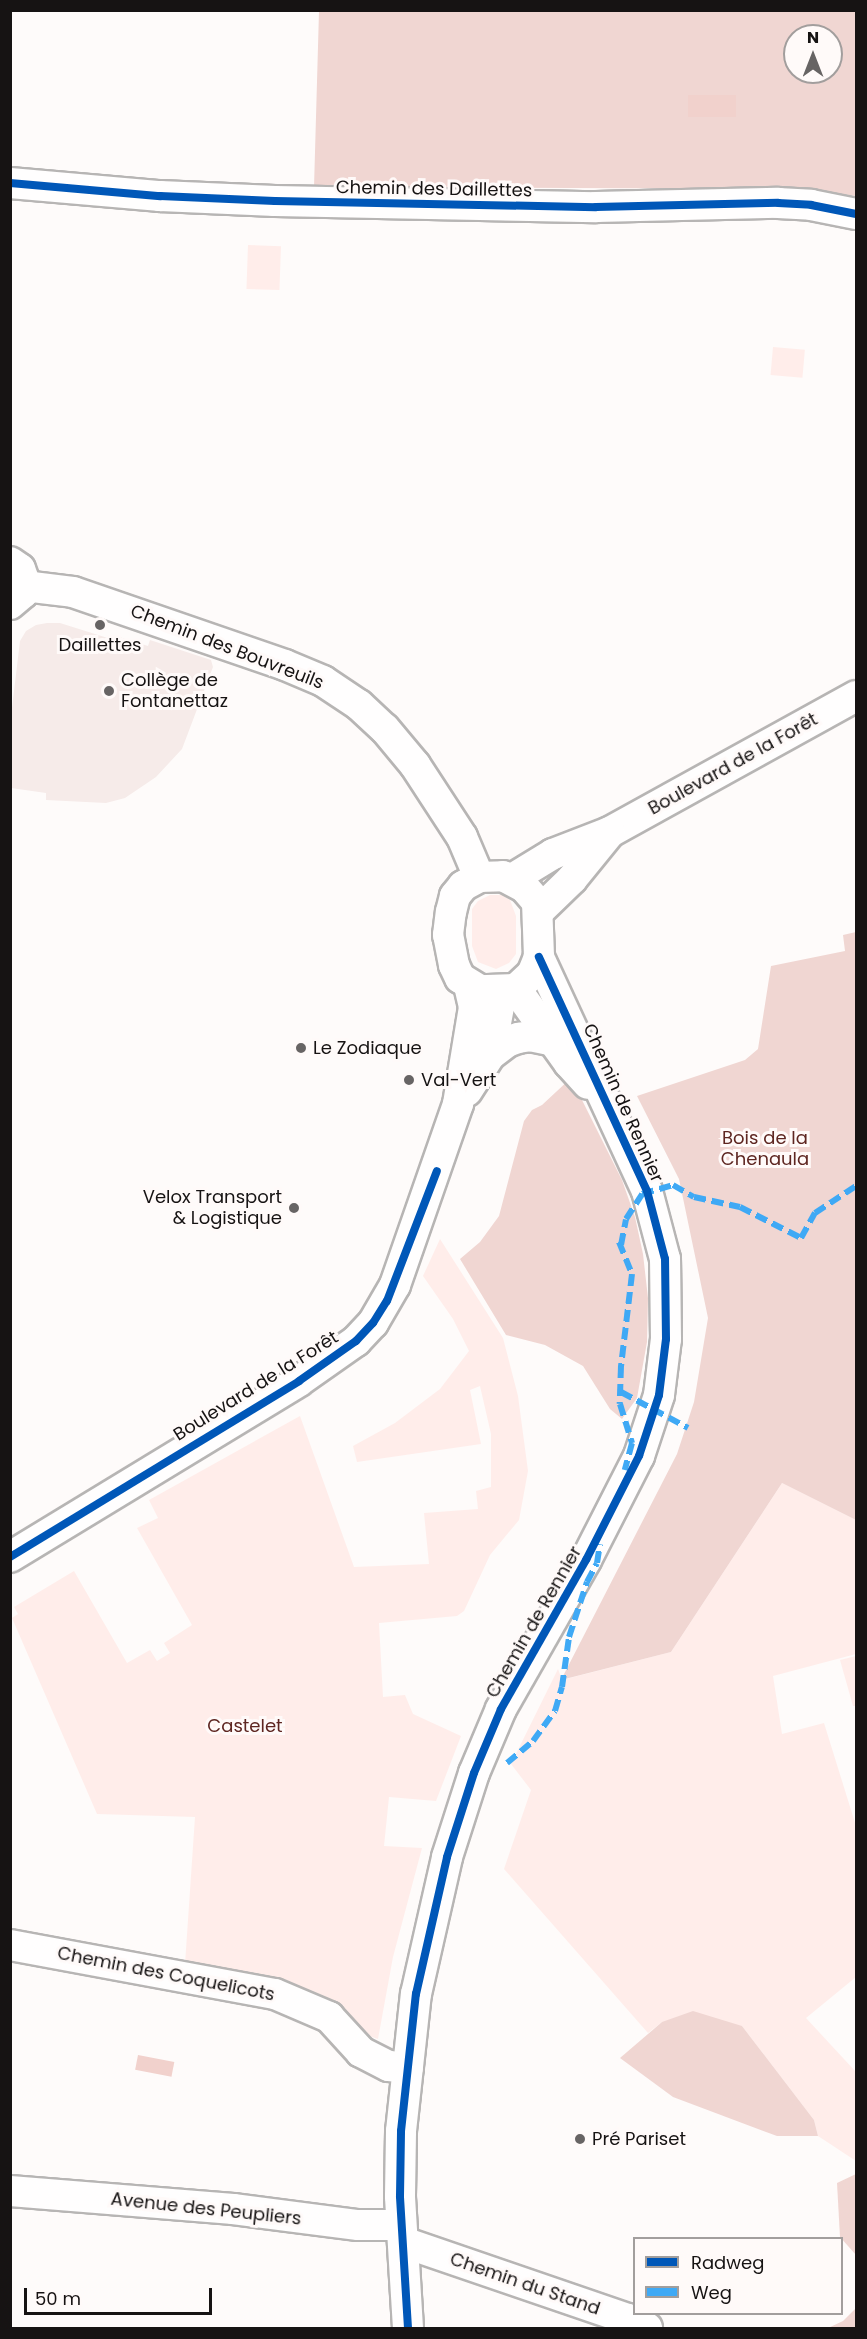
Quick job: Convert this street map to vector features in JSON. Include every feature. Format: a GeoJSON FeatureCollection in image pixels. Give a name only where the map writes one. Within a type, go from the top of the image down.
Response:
{"type":"FeatureCollection","features":[{"type":"Feature","properties":{"kind":"street","name":"Chemin des Daillettes"},"geometry":{"type":"LineString","coordinates":[[10,183],[160,196],[275,201],[596,207],[778,203],[820,206],[856,214]]}},
{"type":"Feature","properties":{"kind":"street","name":"Chemin des Bouvreuils"},"geometry":{"type":"LineString","coordinates":[[15,584],[74,592],[322,681],[359,705],[385,729],[415,765],[462,837],[479,877]]}},
{"type":"Feature","properties":{"kind":"street","name":"Boulevard de la Forêt"},"geometry":{"type":"LineString","coordinates":[[512,879],[553,854],[610,831],[856,696]]}},
{"type":"Feature","properties":{"kind":"street","name":"Boulevard de la Forêt"},"geometry":{"type":"LineString","coordinates":[[539,911],[572,879],[610,831]]}},
{"type":"Feature","properties":{"kind":"street"},"geometry":{"type":"LineString","coordinates":[[503,876],[512,879],[532,893],[539,911],[539,957],[532,974],[509,990],[480,990],[469,986],[460,978],[454,966],[448,935],[455,896],[463,886],[479,877],[503,876]]}},
{"type":"Feature","properties":{"kind":"street","name":"Chemin de Rennier"},"geometry":{"type":"LineString","coordinates":[[408,2328],[402,2234],[401,2131],[416,1994],[447,1857],[474,1773],[501,1709],[586,1560],[639,1456],[659,1395],[666,1339],[665,1259],[647,1191],[539,957]]}},
{"type":"Feature","properties":{"kind":"street","name":"Boulevard de la Forêt"},"geometry":{"type":"LineString","coordinates":[[10,1557],[299,1381],[356,1341],[373,1323],[395,1285],[458,1104],[474,1007],[469,986]]}},
{"type":"Feature","properties":{"kind":"street","name":"Boulevard de la Forêt"},"geometry":{"type":"LineString","coordinates":[[458,1104],[490,1055],[509,990]]}},
{"type":"Feature","properties":{"kind":"street","name":"Chemin de Rennier"},"geometry":{"type":"LineString","coordinates":[[509,990],[610,1109]]}},
{"type":"Feature","properties":{"kind":"street"},"geometry":{"type":"LineString","coordinates":[[490,1055],[507,1042],[518,1038],[530,1036],[554,1041]]}},
{"type":"Feature","properties":{"kind":"street","name":"Chemin des Coquelicots"},"geometry":{"type":"LineString","coordinates":[[10,1945],[275,1994],[328,2017],[361,2052],[389,2066],[408,2068]]}},
{"type":"Feature","properties":{"kind":"street","name":"Avenue des Peupliers"},"geometry":{"type":"LineString","coordinates":[[10,2192],[233,2209],[358,2225],[402,2234]]}},
{"type":"Feature","properties":{"kind":"street","name":"Chemin du Stand"},"geometry":{"type":"LineString","coordinates":[[402,2234],[647,2328]]}},
{"type":"Feature","properties":{"kind":"shaded area"},"geometry":{"type":"Polygon","coordinates":[[[688,95],[736,95],[736,117],[688,117],[688,95]]]}},
{"type":"Feature","properties":{"kind":"shaded area","name":"Collège de Fontanettaz"},"geometry":{"type":"Polygon","coordinates":[[[60,623],[114,640],[116,636],[148,646],[150,640],[211,660],[213,667],[182,749],[156,777],[125,798],[106,803],[46,800],[46,793],[11,788],[11,716],[20,641],[26,631],[36,625],[60,623]]]}},
{"type":"Feature","properties":{"kind":"shaded area"},"geometry":{"type":"Polygon","coordinates":[[[138,2055],[174,2062],[171,2077],[135,2070],[138,2055]]]}},
{"type":"Feature","properties":{"kind":"green space"},"geometry":{"type":"Polygon","coordinates":[[[319,11],[856,11],[856,196],[806,189],[314,187],[319,11]]]}},
{"type":"Feature","properties":{"kind":"green space"},"geometry":{"type":"Polygon","coordinates":[[[248,245],[281,246],[279,290],[246,289],[248,245]]]}},
{"type":"Feature","properties":{"kind":"green space"},"geometry":{"type":"Polygon","coordinates":[[[773,347],[805,350],[802,378],[771,375],[773,347]]]}},
{"type":"Feature","properties":{"kind":"green space"},"geometry":{"type":"Polygon","coordinates":[[[490,895],[502,895],[510,900],[516,916],[516,954],[509,963],[496,969],[478,962],[472,946],[472,909],[478,901],[490,895]]]}},
{"type":"Feature","properties":{"kind":"green space","name":"Bois de la Chenaula"},"geometry":{"type":"Polygon","coordinates":[[[856,932],[856,1520],[782,1483],[671,1652],[561,1680],[677,1454],[694,1402],[708,1318],[679,1179],[637,1096],[745,1060],[758,1049],[771,966],[845,951],[843,935],[856,932]]]}},
{"type":"Feature","properties":{"kind":"green space"},"geometry":{"type":"Polygon","coordinates":[[[571,1078],[622,1180],[635,1217],[643,1254],[648,1298],[647,1342],[637,1398],[622,1419],[610,1409],[583,1366],[545,1345],[506,1335],[460,1259],[480,1242],[499,1216],[524,1121],[532,1110],[542,1105],[571,1078]]]}},
{"type":"Feature","properties":{"kind":"green space","name":"Castelet"},"geometry":{"type":"Polygon","coordinates":[[[440,1239],[503,1338],[518,1396],[528,1471],[519,1520],[490,1555],[464,1611],[457,1616],[379,1623],[383,1697],[405,1695],[413,1714],[461,1736],[436,1801],[389,1797],[384,1846],[422,1848],[393,1957],[378,2039],[369,2036],[343,2011],[289,1982],[185,1964],[195,1817],[97,1814],[12,1618],[18,1614],[14,1607],[74,1571],[127,1663],[150,1650],[157,1661],[170,1653],[164,1643],[192,1625],[137,1528],[158,1518],[149,1500],[300,1416],[354,1567],[429,1564],[424,1513],[478,1509],[476,1491],[491,1487],[491,1434],[480,1386],[470,1390],[481,1444],[357,1462],[353,1446],[395,1423],[440,1389],[469,1351],[453,1319],[423,1276],[440,1239]]]}},
{"type":"Feature","properties":{"kind":"green space"},"geometry":{"type":"Polygon","coordinates":[[[782,1483],[856,1520],[856,1654],[773,1676],[782,1734],[824,1723],[856,1826],[856,1977],[806,2018],[856,2072],[856,2161],[818,2136],[814,2120],[742,2026],[662,2022],[648,2033],[504,1869],[531,1790],[511,1764],[558,1669],[562,1680],[671,1652],[782,1483]]]}},
{"type":"Feature","properties":{"kind":"green space"},"geometry":{"type":"Polygon","coordinates":[[[856,1656],[856,1706],[853,1706],[840,1660],[856,1656]]]}},
{"type":"Feature","properties":{"kind":"green space"},"geometry":{"type":"Polygon","coordinates":[[[693,2011],[742,2026],[814,2120],[818,2136],[777,2136],[673,2097],[620,2058],[662,2022],[693,2011]]]}},
{"type":"Feature","properties":{"kind":"green space"},"geometry":{"type":"Polygon","coordinates":[[[856,2174],[856,2255],[843,2240],[843,2237],[840,2237],[837,2183],[856,2174]]]}},
{"type":"Feature","properties":{"kind":"green space"},"geometry":{"type":"Polygon","coordinates":[[[856,2308],[856,2328],[828,2328],[843,2321],[856,2308]]]}},
{"type":"Feature","properties":{"kind":"marked path"},"geometry":{"type":"LineString","coordinates":[[621,1245],[626,1219],[642,1194],[673,1185],[694,1197],[740,1207],[801,1238],[815,1213],[856,1186]]}},
{"type":"Feature","properties":{"kind":"marked path"},"geometry":{"type":"LineString","coordinates":[[619,1242],[632,1274],[621,1366],[620,1404],[632,1443],[625,1470]]}},
{"type":"Feature","properties":{"kind":"marked path"},"geometry":{"type":"LineString","coordinates":[[621,1392],[688,1428]]}},
{"type":"Feature","properties":{"kind":"marked path"},"geometry":{"type":"LineString","coordinates":[[507,1763],[533,1741],[555,1711],[562,1687],[569,1637],[587,1582],[597,1563],[600,1544]]}},
{"type":"Feature","properties":{"kind":"cycle path"},"geometry":{"type":"LineString","coordinates":[[10,183],[160,196],[275,201],[596,207],[778,203],[811,205],[856,214]]}},
{"type":"Feature","properties":{"kind":"cycle path"},"geometry":{"type":"LineString","coordinates":[[408,2328],[400,2196],[401,2131],[416,1994],[447,1857],[474,1773],[501,1709],[586,1560],[639,1456],[659,1395],[666,1339],[665,1259],[647,1191],[539,957]]}},
{"type":"Feature","properties":{"kind":"cycle path"},"geometry":{"type":"LineString","coordinates":[[10,1557],[299,1381],[356,1341],[373,1323],[387,1301],[437,1171]]}},
{"type":"Feature","properties":{"kind":"place","name":"Daillettes"},"geometry":{"type":"Point","coordinates":[100,625]}},
{"type":"Feature","properties":{"kind":"place","name":"Collège de Fontanettaz"},"geometry":{"type":"Point","coordinates":[109,691]}},
{"type":"Feature","properties":{"kind":"place","name":"Le Zodiaque"},"geometry":{"type":"Point","coordinates":[301,1048]}},
{"type":"Feature","properties":{"kind":"place","name":"Val-Vert"},"geometry":{"type":"Point","coordinates":[409,1080]}},
{"type":"Feature","properties":{"kind":"place","name":"Velox Transport & Logistique"},"geometry":{"type":"Point","coordinates":[294,1208]}},
{"type":"Feature","properties":{"kind":"place","name":"Pré Pariset"},"geometry":{"type":"Point","coordinates":[580,2139]}}]}
